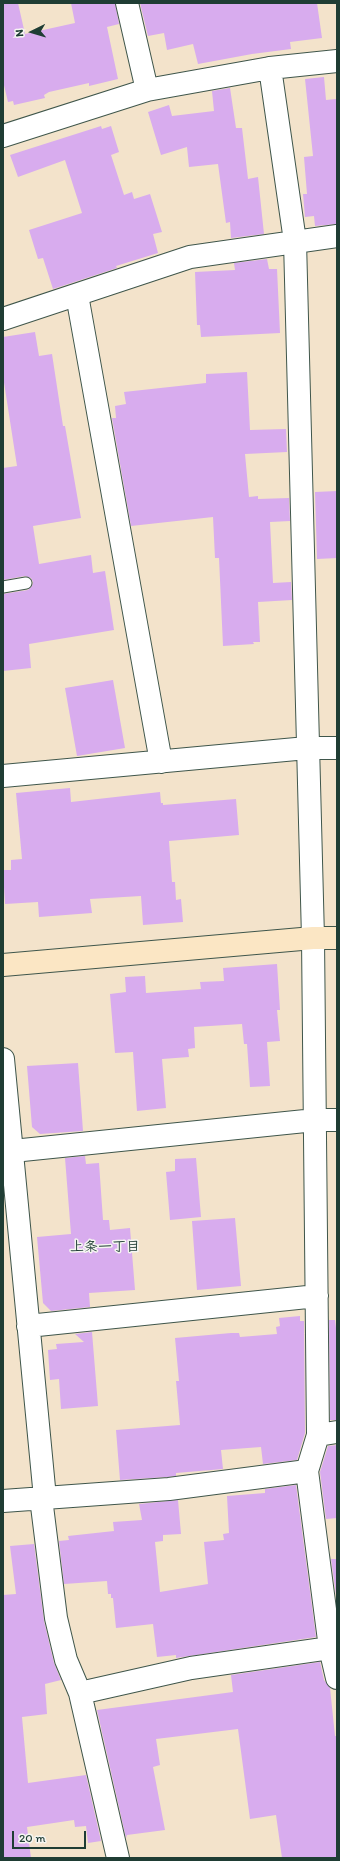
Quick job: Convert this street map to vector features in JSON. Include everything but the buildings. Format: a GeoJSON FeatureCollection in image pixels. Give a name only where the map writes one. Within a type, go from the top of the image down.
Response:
{"type":"FeatureCollection","features":[{"type":"Feature","properties":{"kind":"street"},"geometry":{"type":"LineString","coordinates":[[127,3],[147,90]]}},
{"type":"Feature","properties":{"kind":"street"},"geometry":{"type":"LineString","coordinates":[[3,136],[147,90],[270,68],[337,62]]}},
{"type":"Feature","properties":{"kind":"street"},"geometry":{"type":"LineString","coordinates":[[270,68],[295,241],[313,938],[317,1296],[328,1433],[307,1471],[330,1648],[337,1678]]}},
{"type":"Feature","properties":{"kind":"street"},"geometry":{"type":"LineString","coordinates":[[3,319],[190,257],[337,236]]}},
{"type":"Feature","properties":{"kind":"street"},"geometry":{"type":"LineString","coordinates":[[77,295],[161,762]]}},
{"type":"Feature","properties":{"kind":"street"},"geometry":{"type":"LineString","coordinates":[[3,776],[307,748],[337,748]]}},
{"type":"Feature","properties":{"kind":"street"},"geometry":{"type":"LineString","coordinates":[[3,965],[313,938],[337,938]]}},
{"type":"Feature","properties":{"kind":"street"},"geometry":{"type":"LineString","coordinates":[[3,1059],[7,1152],[28,1326],[43,1498],[56,1618],[66,1660],[80,1693],[118,1858]]}},
{"type":"Feature","properties":{"kind":"street"},"geometry":{"type":"LineString","coordinates":[[7,1152],[315,1120],[337,1120]]}},
{"type":"Feature","properties":{"kind":"street"},"geometry":{"type":"LineString","coordinates":[[28,1326],[317,1296]]}},
{"type":"Feature","properties":{"kind":"street"},"geometry":{"type":"LineString","coordinates":[[3,1501],[169,1489],[307,1471]]}},
{"type":"Feature","properties":{"kind":"street"},"geometry":{"type":"LineString","coordinates":[[80,1693],[191,1668],[330,1648]]}},
{"type":"Feature","properties":{"kind":"lane"},"geometry":{"type":"LineString","coordinates":[[3,587],[26,583]]}},
{"type":"Feature","properties":{"kind":"district","name":"上条一丁目"},"geometry":{"type":"Point","coordinates":[105,1247]}}]}
